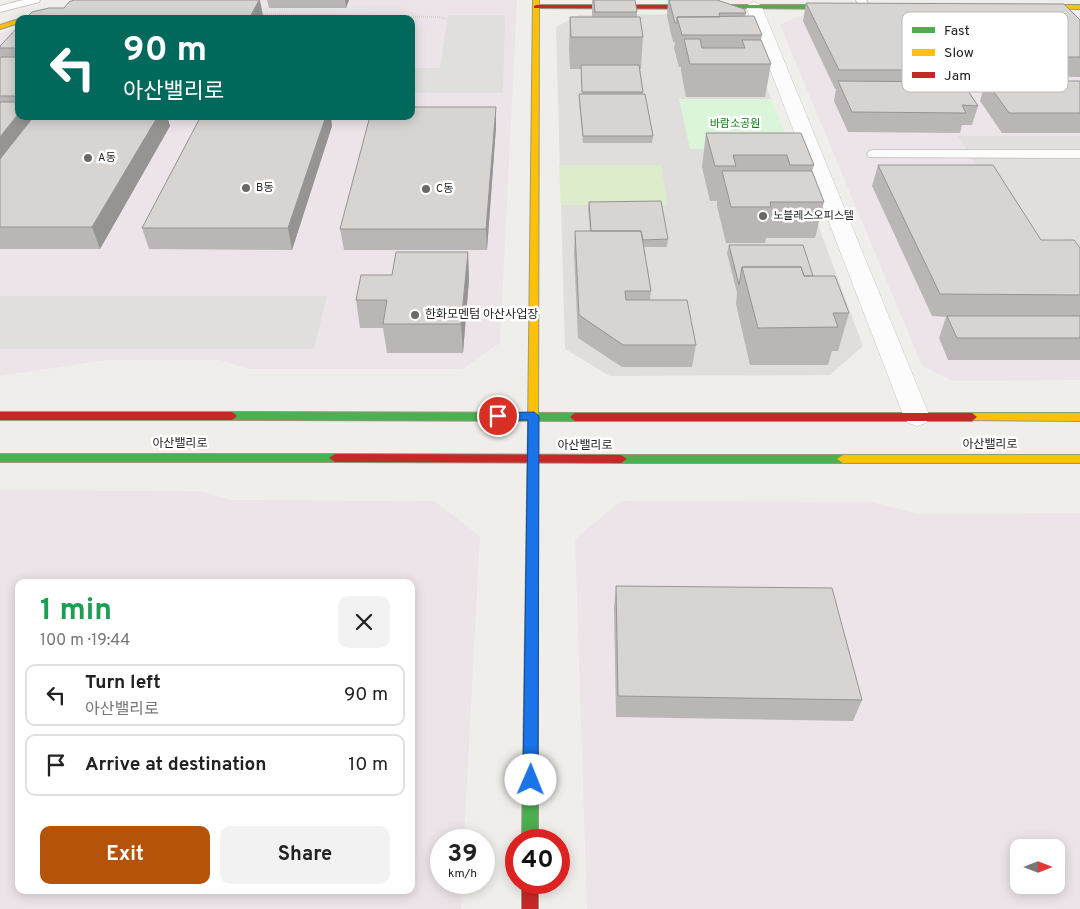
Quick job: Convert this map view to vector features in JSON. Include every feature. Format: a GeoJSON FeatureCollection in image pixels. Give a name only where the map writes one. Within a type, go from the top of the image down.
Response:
{"type":"FeatureCollection","features":[{"type":"Feature","properties":{"kind":"street"},"geometry":{"type":"LineString","coordinates":[[530,829],[536,3],[754,7],[867,5]]}},
{"type":"Feature","properties":{"kind":"street"},"geometry":{"type":"LineString","coordinates":[[754,7],[917,417]]}},
{"type":"Feature","properties":{"kind":"street"},"geometry":{"type":"LineString","coordinates":[[1020,7],[1079,7]]}},
{"type":"Feature","properties":{"kind":"street"},"geometry":{"type":"LineString","coordinates":[[0,27],[15,22]]}},
{"type":"Feature","properties":{"kind":"street"},"geometry":{"type":"LineString","coordinates":[[0,416],[1080,417]]}},
{"type":"Feature","properties":{"kind":"street","name":"아산밸리로"},"geometry":{"type":"LineString","coordinates":[[0,458],[1080,459]]}},
{"type":"Feature","properties":{"kind":"street"},"geometry":{"type":"LineString","coordinates":[[530,894],[530,909]]}},
{"type":"Feature","properties":{"kind":"lane"},"geometry":{"type":"LineString","coordinates":[[0,9],[35,0]]}},
{"type":"Feature","properties":{"kind":"lane"},"geometry":{"type":"LineString","coordinates":[[874,154],[1080,154]]}},
{"type":"Feature","properties":{"kind":"path"},"geometry":{"type":"LineString","coordinates":[[251,14],[313,15]]}},
{"type":"Feature","properties":{"kind":"path"},"geometry":{"type":"LineString","coordinates":[[415,17],[448,19]]}},
{"type":"Feature","properties":{"kind":"shaded area"},"geometry":{"type":"Polygon","coordinates":[[[113,0],[517,0],[500,343],[462,369],[248,369],[220,360],[106,360],[0,376],[0,33],[15,29],[15,120],[415,120],[415,15],[62,15],[113,0]]]}},
{"type":"Feature","properties":{"kind":"shaded area"},"geometry":{"type":"Polygon","coordinates":[[[710,14],[744,26],[863,346],[830,375],[610,376],[565,349],[556,27],[579,15],[710,14]]]}},
{"type":"Feature","properties":{"kind":"shaded area"},"geometry":{"type":"Polygon","coordinates":[[[448,15],[505,15],[503,93],[415,93],[415,68],[440,68],[448,15]]]}},
{"type":"Feature","properties":{"kind":"shaded area"},"geometry":{"type":"Polygon","coordinates":[[[805,15],[902,15],[902,92],[1068,92],[1068,16],[1080,16],[1080,380],[953,381],[922,366],[780,25],[805,15]]]}},
{"type":"Feature","properties":{"kind":"shaded area"},"geometry":{"type":"Polygon","coordinates":[[[958,136],[1080,136],[1080,263],[1064,239],[1022,239],[958,136]]]}},
{"type":"Feature","properties":{"kind":"shaded area"},"geometry":{"type":"Polygon","coordinates":[[[0,296],[327,296],[314,349],[0,349],[0,296]]]}},
{"type":"Feature","properties":{"kind":"shaded area"},"geometry":{"type":"Polygon","coordinates":[[[0,490],[200,491],[231,500],[434,501],[480,536],[465,829],[430,829],[430,894],[462,894],[461,909],[0,909],[0,490]]]}},
{"type":"Feature","properties":{"kind":"shaded area"},"geometry":{"type":"Polygon","coordinates":[[[621,501],[872,502],[918,514],[1080,513],[1080,909],[587,909],[575,539],[621,501]]]}},
{"type":"Feature","properties":{"kind":"green space","name":"바람소공원"},"geometry":{"type":"Polygon","coordinates":[[[679,99],[772,99],[790,149],[690,149],[679,99]]]}},
{"type":"Feature","properties":{"kind":"green space"},"geometry":{"type":"Polygon","coordinates":[[[559,165],[661,165],[668,205],[561,205],[559,165]]]}},
{"type":"Feature","properties":{"kind":"building"},"geometry":{"type":"Polygon","coordinates":[[[74,0],[259,0],[251,15],[29,15],[32,12],[49,8],[64,8],[69,2],[74,0]]]}},
{"type":"Feature","properties":{"kind":"building"},"geometry":{"type":"Polygon","coordinates":[[[594,0],[635,0],[637,12],[595,12],[594,0]]]}},
{"type":"Feature","properties":{"kind":"building"},"geometry":{"type":"Polygon","coordinates":[[[669,0],[717,0],[744,9],[746,13],[719,13],[720,17],[677,17],[677,23],[675,23],[669,0]]]}},
{"type":"Feature","properties":{"kind":"building"},"geometry":{"type":"Polygon","coordinates":[[[806,3],[1064,4],[1080,20],[1080,57],[1068,57],[1068,12],[902,12],[902,70],[839,70],[806,3]]]}},
{"type":"Feature","properties":{"kind":"building"},"geometry":{"type":"Polygon","coordinates":[[[754,16],[762,35],[682,35],[677,17],[754,16]]]}},
{"type":"Feature","properties":{"kind":"building"},"geometry":{"type":"Polygon","coordinates":[[[570,17],[640,17],[643,37],[571,37],[570,17]]]}},
{"type":"Feature","properties":{"kind":"building"},"geometry":{"type":"Polygon","coordinates":[[[15,30],[15,48],[0,48],[15,30]]]}},
{"type":"Feature","properties":{"kind":"building"},"geometry":{"type":"Polygon","coordinates":[[[684,39],[700,39],[702,48],[745,48],[742,40],[761,40],[771,64],[690,64],[684,39]]]}},
{"type":"Feature","properties":{"kind":"building"},"geometry":{"type":"Polygon","coordinates":[[[0,57],[15,57],[15,96],[0,96],[0,57]]]}},
{"type":"Feature","properties":{"kind":"building"},"geometry":{"type":"Polygon","coordinates":[[[581,65],[639,65],[643,92],[582,92],[581,65]]]}},
{"type":"Feature","properties":{"kind":"building"},"geometry":{"type":"Polygon","coordinates":[[[838,81],[902,82],[902,92],[969,92],[978,106],[962,105],[966,113],[852,112],[838,81]]]}},
{"type":"Feature","properties":{"kind":"building"},"geometry":{"type":"Polygon","coordinates":[[[1068,81],[1080,81],[1080,113],[1009,113],[994,92],[1068,92],[1068,81]]]}},
{"type":"Feature","properties":{"kind":"building"},"geometry":{"type":"Polygon","coordinates":[[[579,94],[645,94],[653,136],[583,136],[579,94]]]}},
{"type":"Feature","properties":{"kind":"building"},"geometry":{"type":"Polygon","coordinates":[[[0,102],[15,102],[15,118],[0,137],[0,102]]]}},
{"type":"Feature","properties":{"kind":"building","name":"C동"},"geometry":{"type":"Polygon","coordinates":[[[415,107],[496,107],[486,229],[340,229],[369,120],[415,120],[415,107]]]}},
{"type":"Feature","properties":{"kind":"building","name":"A동"},"geometry":{"type":"Polygon","coordinates":[[[31,120],[156,120],[92,227],[0,227],[0,159],[31,120]]]}},
{"type":"Feature","properties":{"kind":"building","name":"B동"},"geometry":{"type":"Polygon","coordinates":[[[199,120],[325,120],[288,228],[142,228],[199,120]]]}},
{"type":"Feature","properties":{"kind":"building"},"geometry":{"type":"Polygon","coordinates":[[[706,133],[801,133],[814,165],[790,165],[787,155],[733,155],[736,166],[715,166],[706,133]]]}},
{"type":"Feature","properties":{"kind":"building"},"geometry":{"type":"Polygon","coordinates":[[[878,165],[993,165],[1041,240],[1074,240],[1080,248],[1080,295],[940,294],[878,165]]]}},
{"type":"Feature","properties":{"kind":"building"},"geometry":{"type":"Polygon","coordinates":[[[722,171],[812,171],[824,202],[770,202],[771,207],[731,207],[722,171]]]}},
{"type":"Feature","properties":{"kind":"building"},"geometry":{"type":"Polygon","coordinates":[[[661,201],[668,239],[643,240],[641,231],[591,231],[589,202],[661,201]]]}},
{"type":"Feature","properties":{"kind":"building"},"geometry":{"type":"Polygon","coordinates":[[[575,231],[641,231],[651,291],[625,291],[626,300],[687,300],[696,345],[623,345],[579,315],[575,231]]]}},
{"type":"Feature","properties":{"kind":"building"},"geometry":{"type":"Polygon","coordinates":[[[729,245],[803,245],[813,276],[804,276],[801,267],[742,267],[739,285],[729,245]]]}},
{"type":"Feature","properties":{"kind":"building"},"geometry":{"type":"Polygon","coordinates":[[[396,252],[468,252],[461,324],[383,324],[387,300],[356,300],[361,275],[392,275],[396,252]]]}},
{"type":"Feature","properties":{"kind":"building"},"geometry":{"type":"Polygon","coordinates":[[[742,267],[801,267],[804,276],[835,276],[849,313],[833,313],[838,327],[758,328],[742,267]]]}},
{"type":"Feature","properties":{"kind":"building"},"geometry":{"type":"Polygon","coordinates":[[[947,316],[1080,316],[1080,338],[957,338],[947,316]]]}},
{"type":"Feature","properties":{"kind":"building"},"geometry":{"type":"Polygon","coordinates":[[[616,586],[832,588],[862,700],[618,696],[616,586]]]}},
{"type":"Feature","properties":{"kind":"traffic: fast"},"geometry":{"type":"LineString","coordinates":[[731,7],[842,7]]}},
{"type":"Feature","properties":{"kind":"traffic: fast"},"geometry":{"type":"LineString","coordinates":[[232,416],[575,417]]}},
{"type":"Feature","properties":{"kind":"traffic: fast"},"geometry":{"type":"LineString","coordinates":[[530,829],[533,429]]}},
{"type":"Feature","properties":{"kind":"traffic: fast"},"geometry":{"type":"LineString","coordinates":[[0,458],[335,458]]}},
{"type":"Feature","properties":{"kind":"traffic: fast"},"geometry":{"type":"LineString","coordinates":[[621,459],[843,459]]}},
{"type":"Feature","properties":{"kind":"traffic: slow"},"geometry":{"type":"LineString","coordinates":[[533,429],[536,0]]}},
{"type":"Feature","properties":{"kind":"traffic: slow"},"geometry":{"type":"LineString","coordinates":[[1030,7],[1080,7]]}},
{"type":"Feature","properties":{"kind":"traffic: slow"},"geometry":{"type":"LineString","coordinates":[[0,27],[15,22]]}},
{"type":"Feature","properties":{"kind":"traffic: slow"},"geometry":{"type":"LineString","coordinates":[[972,417],[1080,417]]}},
{"type":"Feature","properties":{"kind":"traffic: slow"},"geometry":{"type":"LineString","coordinates":[[843,459],[1080,459]]}},
{"type":"Feature","properties":{"kind":"traffic: jam"},"geometry":{"type":"LineString","coordinates":[[536,7],[731,7]]}},
{"type":"Feature","properties":{"kind":"traffic: jam"},"geometry":{"type":"LineString","coordinates":[[0,416],[232,416]]}},
{"type":"Feature","properties":{"kind":"traffic: jam"},"geometry":{"type":"LineString","coordinates":[[575,417],[972,417]]}},
{"type":"Feature","properties":{"kind":"traffic: jam"},"geometry":{"type":"LineString","coordinates":[[335,458],[621,459]]}},
{"type":"Feature","properties":{"kind":"traffic: jam"},"geometry":{"type":"LineString","coordinates":[[530,894],[530,909]]}},
{"type":"Feature","properties":{"kind":"place","name":"A동"},"geometry":{"type":"Point","coordinates":[88,158]}},
{"type":"Feature","properties":{"kind":"place","name":"B동"},"geometry":{"type":"Point","coordinates":[246,188]}},
{"type":"Feature","properties":{"kind":"place","name":"C동"},"geometry":{"type":"Point","coordinates":[426,189]}},
{"type":"Feature","properties":{"kind":"place","name":"노블레스오피스텔"},"geometry":{"type":"Point","coordinates":[763,216]}},
{"type":"Feature","properties":{"kind":"place","name":"한화모멘텀 아산사업장"},"geometry":{"type":"Point","coordinates":[415,315]}},
{"type":"Feature","properties":{"kind":"route"},"geometry":{"type":"LineString","coordinates":[[498,416],[534,416],[531,780]]}}]}
